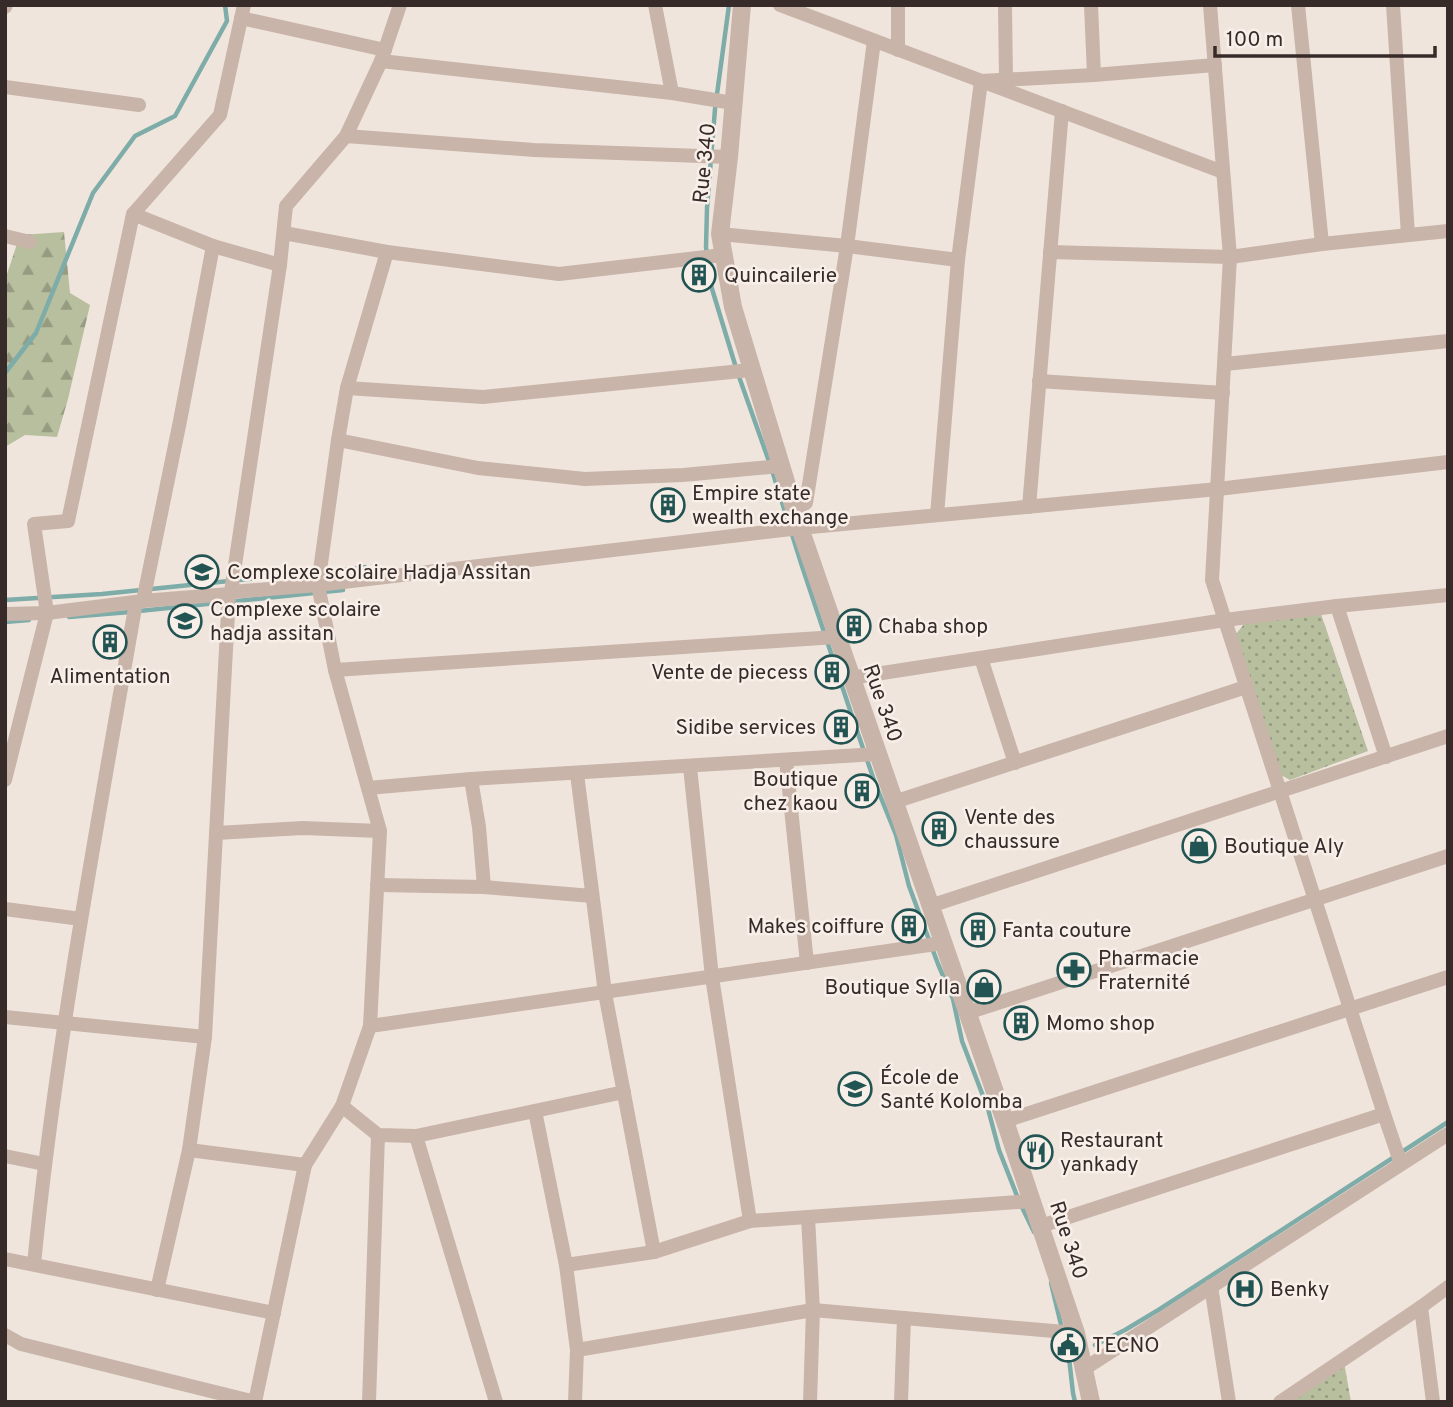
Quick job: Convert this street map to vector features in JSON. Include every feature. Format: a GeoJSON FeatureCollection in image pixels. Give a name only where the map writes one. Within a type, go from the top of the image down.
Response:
{"type":"FeatureCollection","features":[{"type":"Feature","properties":{"kind":"street"},"geometry":{"type":"LineString","coordinates":[[157,1290],[189,1150],[205,1037],[230,593],[280,265],[286,206],[346,136],[383,55],[400,5]]}},
{"type":"Feature","properties":{"kind":"street"},"geometry":{"type":"LineString","coordinates":[[655,5],[672,93]]}},
{"type":"Feature","properties":{"kind":"street","name":"Rue 340"},"geometry":{"type":"LineString","coordinates":[[742,5],[720,234],[733,307],[780,466],[836,637],[1076,1333],[1091,1402]]}},
{"type":"Feature","properties":{"kind":"street"},"geometry":{"type":"LineString","coordinates":[[779,5],[1223,172]]}},
{"type":"Feature","properties":{"kind":"street"},"geometry":{"type":"LineString","coordinates":[[898,5],[898,50]]}},
{"type":"Feature","properties":{"kind":"street"},"geometry":{"type":"LineString","coordinates":[[1005,5],[1006,80]]}},
{"type":"Feature","properties":{"kind":"street"},"geometry":{"type":"LineString","coordinates":[[1091,5],[1094,75]]}},
{"type":"Feature","properties":{"kind":"street"},"geometry":{"type":"LineString","coordinates":[[1210,5],[1230,257],[1212,580],[1401,1164]]}},
{"type":"Feature","properties":{"kind":"street"},"geometry":{"type":"LineString","coordinates":[[1298,5],[1322,244]]}},
{"type":"Feature","properties":{"kind":"street"},"geometry":{"type":"LineString","coordinates":[[1393,5],[1408,235]]}},
{"type":"Feature","properties":{"kind":"street"},"geometry":{"type":"LineString","coordinates":[[5,780],[47,613],[34,524],[68,521],[133,214],[220,115],[242,12],[383,55],[733,103]]}},
{"type":"Feature","properties":{"kind":"street"},"geometry":{"type":"LineString","coordinates":[[794,509],[806,503],[847,246],[874,41]]}},
{"type":"Feature","properties":{"kind":"street"},"geometry":{"type":"LineString","coordinates":[[981,81],[1215,65]]}},
{"type":"Feature","properties":{"kind":"street"},"geometry":{"type":"LineString","coordinates":[[937,515],[958,260],[981,81]]}},
{"type":"Feature","properties":{"kind":"street"},"geometry":{"type":"LineString","coordinates":[[5,88],[139,105]]}},
{"type":"Feature","properties":{"kind":"street"},"geometry":{"type":"LineString","coordinates":[[1029,507],[1062,111]]}},
{"type":"Feature","properties":{"kind":"street"},"geometry":{"type":"LineString","coordinates":[[346,136],[534,150],[729,157]]}},
{"type":"Feature","properties":{"kind":"street"},"geometry":{"type":"LineString","coordinates":[[133,214],[213,246],[280,265]]}},
{"type":"Feature","properties":{"kind":"street"},"geometry":{"type":"LineString","coordinates":[[1050,253],[1230,257],[1322,244],[1448,232]]}},
{"type":"Feature","properties":{"kind":"street"},"geometry":{"type":"LineString","coordinates":[[284,233],[387,252],[559,274],[723,255]]}},
{"type":"Feature","properties":{"kind":"street"},"geometry":{"type":"LineString","coordinates":[[720,234],[958,260]]}},
{"type":"Feature","properties":{"kind":"street"},"geometry":{"type":"LineString","coordinates":[[5,236],[30,242]]}},
{"type":"Feature","properties":{"kind":"street"},"geometry":{"type":"LineString","coordinates":[[34,1264],[44,1164],[81,919],[140,602],[180,421],[213,246]]}},
{"type":"Feature","properties":{"kind":"street"},"geometry":{"type":"LineString","coordinates":[[5,1335],[20,1344],[255,1402],[306,1165],[342,1106],[370,1026],[380,831],[335,670],[318,585],[347,388],[387,252]]}},
{"type":"Feature","properties":{"kind":"street"},"geometry":{"type":"LineString","coordinates":[[1225,364],[1448,341]]}},
{"type":"Feature","properties":{"kind":"street"},"geometry":{"type":"LineString","coordinates":[[347,388],[483,397],[751,370]]}},
{"type":"Feature","properties":{"kind":"street"},"geometry":{"type":"LineString","coordinates":[[1039,381],[1223,393]]}},
{"type":"Feature","properties":{"kind":"street"},"geometry":{"type":"LineString","coordinates":[[338,440],[478,468],[585,479],[683,475],[780,466]]}},
{"type":"Feature","properties":{"kind":"street"},"geometry":{"type":"LineString","coordinates":[[5,614],[47,613],[318,585],[800,528],[1218,489],[1448,462]]}},
{"type":"Feature","properties":{"kind":"street"},"geometry":{"type":"LineString","coordinates":[[850,678],[1225,620],[1448,595]]}},
{"type":"Feature","properties":{"kind":"street"},"geometry":{"type":"LineString","coordinates":[[1337,606],[1386,757]]}},
{"type":"Feature","properties":{"kind":"street"},"geometry":{"type":"LineString","coordinates":[[335,670],[836,637]]}},
{"type":"Feature","properties":{"kind":"street"},"geometry":{"type":"LineString","coordinates":[[981,658],[1015,763]]}},
{"type":"Feature","properties":{"kind":"street"},"geometry":{"type":"LineString","coordinates":[[894,802],[1246,687]]}},
{"type":"Feature","properties":{"kind":"street"},"geometry":{"type":"LineString","coordinates":[[930,906],[1448,736]]}},
{"type":"Feature","properties":{"kind":"street"},"geometry":{"type":"LineString","coordinates":[[368,788],[471,779],[877,754]]}},
{"type":"Feature","properties":{"kind":"street"},"geometry":{"type":"LineString","coordinates":[[786,760],[807,963]]}},
{"type":"Feature","properties":{"kind":"street"},"geometry":{"type":"LineString","coordinates":[[690,767],[712,977],[751,1221]]}},
{"type":"Feature","properties":{"kind":"street"},"geometry":{"type":"LineString","coordinates":[[577,774],[606,993],[654,1252]]}},
{"type":"Feature","properties":{"kind":"street"},"geometry":{"type":"LineString","coordinates":[[471,779],[479,827],[484,887]]}},
{"type":"Feature","properties":{"kind":"street"},"geometry":{"type":"LineString","coordinates":[[216,833],[303,828],[380,831]]}},
{"type":"Feature","properties":{"kind":"street"},"geometry":{"type":"LineString","coordinates":[[967,1013],[1448,856]]}},
{"type":"Feature","properties":{"kind":"street"},"geometry":{"type":"LineString","coordinates":[[377,885],[484,887],[592,896]]}},
{"type":"Feature","properties":{"kind":"street"},"geometry":{"type":"LineString","coordinates":[[5,909],[81,919]]}},
{"type":"Feature","properties":{"kind":"street"},"geometry":{"type":"LineString","coordinates":[[370,1026],[943,943]]}},
{"type":"Feature","properties":{"kind":"street"},"geometry":{"type":"LineString","coordinates":[[1005,1121],[1448,977]]}},
{"type":"Feature","properties":{"kind":"street"},"geometry":{"type":"LineString","coordinates":[[5,1017],[205,1037]]}},
{"type":"Feature","properties":{"kind":"street"},"geometry":{"type":"LineString","coordinates":[[342,1106],[378,1135],[416,1136],[624,1092]]}},
{"type":"Feature","properties":{"kind":"street"},"geometry":{"type":"LineString","coordinates":[[534,1111],[566,1265],[577,1350],[575,1402]]}},
{"type":"Feature","properties":{"kind":"street"},"geometry":{"type":"LineString","coordinates":[[1041,1226],[1384,1114]]}},
{"type":"Feature","properties":{"kind":"street"},"geometry":{"type":"LineString","coordinates":[[1084,1369],[1448,1134]]}},
{"type":"Feature","properties":{"kind":"street"},"geometry":{"type":"LineString","coordinates":[[369,1402],[378,1135]]}},
{"type":"Feature","properties":{"kind":"street"},"geometry":{"type":"LineString","coordinates":[[416,1136],[496,1402]]}},
{"type":"Feature","properties":{"kind":"street"},"geometry":{"type":"LineString","coordinates":[[189,1150],[306,1165]]}},
{"type":"Feature","properties":{"kind":"street"},"geometry":{"type":"LineString","coordinates":[[5,1156],[44,1164]]}},
{"type":"Feature","properties":{"kind":"street"},"geometry":{"type":"LineString","coordinates":[[566,1265],[654,1252],[751,1221],[1032,1201]]}},
{"type":"Feature","properties":{"kind":"street"},"geometry":{"type":"LineString","coordinates":[[808,1217],[813,1310],[810,1402]]}},
{"type":"Feature","properties":{"kind":"street"},"geometry":{"type":"LineString","coordinates":[[5,1259],[274,1313]]}},
{"type":"Feature","properties":{"kind":"street"},"geometry":{"type":"LineString","coordinates":[[1211,1286],[1229,1402]]}},
{"type":"Feature","properties":{"kind":"street"},"geometry":{"type":"LineString","coordinates":[[1280,1402],[1448,1287]]}},
{"type":"Feature","properties":{"kind":"street"},"geometry":{"type":"LineString","coordinates":[[1421,1307],[1433,1402]]}},
{"type":"Feature","properties":{"kind":"street"},"geometry":{"type":"LineString","coordinates":[[577,1350],[813,1310],[1076,1333]]}},
{"type":"Feature","properties":{"kind":"street"},"geometry":{"type":"LineString","coordinates":[[901,1402],[904,1318]]}},
{"type":"Feature","properties":{"kind":"green space"},"geometry":{"type":"Polygon","coordinates":[[[64,232],[70,293],[90,305],[68,399],[57,437],[25,435],[5,447],[5,280],[20,235],[64,232]]]}},
{"type":"Feature","properties":{"kind":"green space"},"geometry":{"type":"Polygon","coordinates":[[[1321,614],[1368,751],[1290,780],[1281,775],[1235,635],[1245,623],[1321,614]]]}},
{"type":"Feature","properties":{"kind":"green space"},"geometry":{"type":"Polygon","coordinates":[[[1344,1362],[1351,1402],[1287,1402],[1344,1362]]]}},
{"type":"Feature","properties":{"kind":"waterway"},"geometry":{"type":"LineString","coordinates":[[5,373],[36,333],[93,193],[135,136],[175,116],[227,21],[225,5]]}},
{"type":"Feature","properties":{"kind":"waterway"},"geometry":{"type":"LineString","coordinates":[[729,5],[715,109],[707,208],[709,279],[855,725],[896,835],[909,886],[953,999],[962,1041],[988,1109],[999,1150],[1034,1232]]}},
{"type":"Feature","properties":{"kind":"waterway"},"geometry":{"type":"LineString","coordinates":[[5,600],[102,594],[308,575],[365,567]]}},
{"type":"Feature","properties":{"kind":"waterway"},"geometry":{"type":"LineString","coordinates":[[139,611],[343,590]]}},
{"type":"Feature","properties":{"kind":"waterway"},"geometry":{"type":"LineString","coordinates":[[69,617],[130,612]]}},
{"type":"Feature","properties":{"kind":"waterway"},"geometry":{"type":"LineString","coordinates":[[5,622],[29,620]]}},
{"type":"Feature","properties":{"kind":"waterway"},"geometry":{"type":"LineString","coordinates":[[1095,1345],[1160,1309],[1448,1122]]}},
{"type":"Feature","properties":{"kind":"waterway"},"geometry":{"type":"LineString","coordinates":[[1051,1283],[1069,1358],[1075,1402]]}},
{"type":"Feature","properties":{"kind":"place","name":"Quincailerie"},"geometry":{"type":"Point","coordinates":[699,275]}},
{"type":"Feature","properties":{"kind":"place","name":"Empire state wealth exchange"},"geometry":{"type":"Point","coordinates":[668,505]}},
{"type":"Feature","properties":{"kind":"place","name":"Complexe scolaire Hadja Assitan"},"geometry":{"type":"Point","coordinates":[202,572]}},
{"type":"Feature","properties":{"kind":"place","name":"Complexe scolaire hadja assitan"},"geometry":{"type":"Point","coordinates":[185,621]}},
{"type":"Feature","properties":{"kind":"place","name":"Chaba shop"},"geometry":{"type":"Point","coordinates":[854,626]}},
{"type":"Feature","properties":{"kind":"place","name":"Alimentation"},"geometry":{"type":"Point","coordinates":[110,642]}},
{"type":"Feature","properties":{"kind":"place","name":"Vente de piecess"},"geometry":{"type":"Point","coordinates":[832,672]}},
{"type":"Feature","properties":{"kind":"place","name":"Sidibe services"},"geometry":{"type":"Point","coordinates":[841,727]}},
{"type":"Feature","properties":{"kind":"place","name":"Boutique chez kaou"},"geometry":{"type":"Point","coordinates":[862,791]}},
{"type":"Feature","properties":{"kind":"place","name":"Vente des chaussure"},"geometry":{"type":"Point","coordinates":[939,829]}},
{"type":"Feature","properties":{"kind":"place","name":"Boutique Aly"},"geometry":{"type":"Point","coordinates":[1199,846]}},
{"type":"Feature","properties":{"kind":"place","name":"Makes coiffure"},"geometry":{"type":"Point","coordinates":[909,926]}},
{"type":"Feature","properties":{"kind":"place","name":"Fanta couture"},"geometry":{"type":"Point","coordinates":[978,930]}},
{"type":"Feature","properties":{"kind":"place","name":"Pharmacie Fraternité"},"geometry":{"type":"Point","coordinates":[1074,970]}},
{"type":"Feature","properties":{"kind":"place","name":"Boutique Sylla"},"geometry":{"type":"Point","coordinates":[984,987]}},
{"type":"Feature","properties":{"kind":"place","name":"Momo shop"},"geometry":{"type":"Point","coordinates":[1021,1023]}},
{"type":"Feature","properties":{"kind":"place","name":"École de Santé Kolomba"},"geometry":{"type":"Point","coordinates":[855,1089]}},
{"type":"Feature","properties":{"kind":"place","name":"Restaurant yankady"},"geometry":{"type":"Point","coordinates":[1036,1152]}},
{"type":"Feature","properties":{"kind":"place","name":"Benky"},"geometry":{"type":"Point","coordinates":[1245,1289]}},
{"type":"Feature","properties":{"kind":"place","name":"TECNO"},"geometry":{"type":"Point","coordinates":[1068,1345]}}]}
